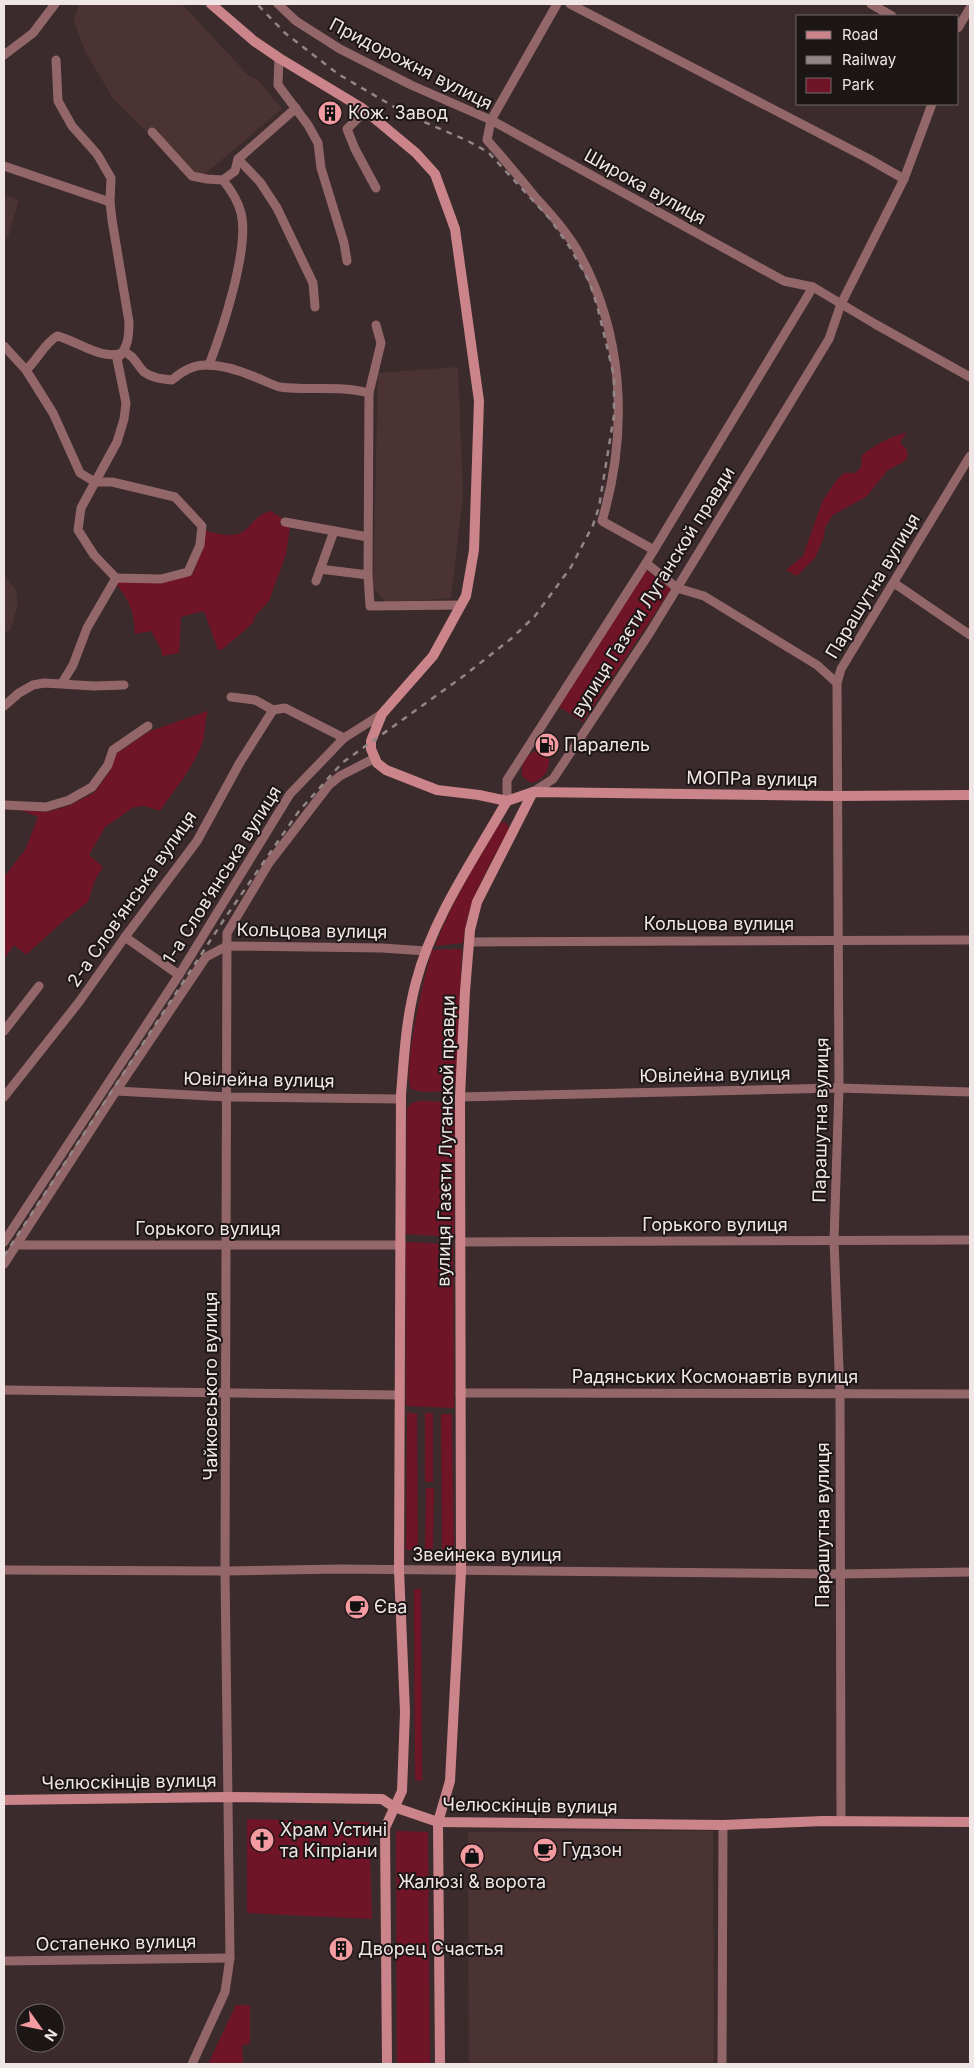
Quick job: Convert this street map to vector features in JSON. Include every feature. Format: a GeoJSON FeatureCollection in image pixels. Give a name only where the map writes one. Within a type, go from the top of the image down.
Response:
{"type":"FeatureCollection","features":[{"type":"Feature","properties":{"kind":"street"},"geometry":{"type":"LineString","coordinates":[[4,55],[33,33],[55,4]]}},
{"type":"Feature","properties":{"kind":"street","name":"1-а Слов’янська вулиця"},"geometry":{"type":"LineString","coordinates":[[4,1242],[179,974],[290,794],[344,738],[382,714],[433,656],[466,596],[474,550],[479,402],[455,229],[435,174],[416,154],[362,108],[254,41],[211,4]]}},
{"type":"Feature","properties":{"kind":"street","name":"Придорожня вулиця"},"geometry":{"type":"LineString","coordinates":[[278,4],[296,21],[340,49],[411,85],[491,120],[486,140],[558,222],[576,248],[596,286],[607,318],[620,402],[612,484],[602,521],[654,550]]}},
{"type":"Feature","properties":{"kind":"street"},"geometry":{"type":"LineString","coordinates":[[491,120],[557,4]]}},
{"type":"Feature","properties":{"kind":"street"},"geometry":{"type":"LineString","coordinates":[[570,4],[860,154],[904,179]]}},
{"type":"Feature","properties":{"kind":"street"},"geometry":{"type":"LineString","coordinates":[[871,4],[890,15]]}},
{"type":"Feature","properties":{"kind":"street"},"geometry":{"type":"LineString","coordinates":[[959,26],[970,8]]}},
{"type":"Feature","properties":{"kind":"street"},"geometry":{"type":"LineString","coordinates":[[279,58],[278,86],[308,125],[318,144],[321,168],[344,243],[347,261]]}},
{"type":"Feature","properties":{"kind":"street"},"geometry":{"type":"LineString","coordinates":[[4,346],[26,370],[53,413],[80,473],[95,482],[112,482],[175,497],[202,526],[200,545],[188,572],[162,579],[116,578],[94,555],[78,530],[81,508],[95,482],[117,442],[124,419],[126,403],[117,360],[124,352],[129,339],[129,322],[110,202],[111,178],[97,154],[72,126],[58,101],[56,60]]}},
{"type":"Feature","properties":{"kind":"street","name":"вулиця Газєти Луганской правди"},"geometry":{"type":"LineString","coordinates":[[440,2064],[438,1822],[450,1781],[461,1571],[460,1097],[469,942],[477,902],[533,792],[553,779],[650,634],[829,339],[841,304],[904,179],[932,105]]}},
{"type":"Feature","properties":{"kind":"street"},"geometry":{"type":"LineString","coordinates":[[152,132],[192,176],[223,180],[235,171],[238,159],[296,108]]}},
{"type":"Feature","properties":{"kind":"street"},"geometry":{"type":"LineString","coordinates":[[362,108],[359,117],[347,129],[376,188]]}},
{"type":"Feature","properties":{"kind":"street","name":"Широка вулиця"},"geometry":{"type":"LineString","coordinates":[[491,120],[784,281],[813,287],[883,329],[970,377]]}},
{"type":"Feature","properties":{"kind":"street"},"geometry":{"type":"LineString","coordinates":[[238,159],[264,188],[277,208],[313,283],[315,307]]}},
{"type":"Feature","properties":{"kind":"street"},"geometry":{"type":"LineString","coordinates":[[4,166],[110,202]]}},
{"type":"Feature","properties":{"kind":"street"},"geometry":{"type":"LineString","coordinates":[[209,365],[220,337],[234,287],[242,240],[240,210],[233,193],[223,180]]}},
{"type":"Feature","properties":{"kind":"street","name":"вулиця Газєти Луганской правди"},"geometry":{"type":"LineString","coordinates":[[387,2064],[385,1828],[402,1791],[405,1712],[399,1570],[401,1099],[406,1035],[416,982],[426,951],[446,907],[507,801],[507,780],[646,563],[813,287]]}},
{"type":"Feature","properties":{"kind":"street"},"geometry":{"type":"LineString","coordinates":[[376,325],[381,343],[369,393],[368,575],[370,606],[461,605]]}},
{"type":"Feature","properties":{"kind":"street"},"geometry":{"type":"LineString","coordinates":[[26,370],[36,361],[49,341],[57,336],[104,354],[116,356],[124,352],[130,354],[145,373],[159,379],[172,380],[182,371],[209,365],[249,375],[278,386],[304,389],[353,389],[369,393]]}},
{"type":"Feature","properties":{"kind":"street","name":"Парашутна вулиця"},"geometry":{"type":"LineString","coordinates":[[841,1822],[840,1394],[834,1240],[839,1088],[836,683],[841,669],[970,456]]}},
{"type":"Feature","properties":{"kind":"street"},"geometry":{"type":"LineString","coordinates":[[285,522],[368,537]]}},
{"type":"Feature","properties":{"kind":"street"},"geometry":{"type":"LineString","coordinates":[[316,581],[334,532]]}},
{"type":"Feature","properties":{"kind":"street"},"geometry":{"type":"LineString","coordinates":[[646,563],[677,588],[704,596],[817,665],[836,683]]}},
{"type":"Feature","properties":{"kind":"street"},"geometry":{"type":"LineString","coordinates":[[320,569],[368,575]]}},
{"type":"Feature","properties":{"kind":"street"},"geometry":{"type":"LineString","coordinates":[[62,683],[73,665],[87,628],[116,578]]}},
{"type":"Feature","properties":{"kind":"street"},"geometry":{"type":"LineString","coordinates":[[894,583],[970,635]]}},
{"type":"Feature","properties":{"kind":"street"},"geometry":{"type":"LineString","coordinates":[[4,706],[19,693],[33,685],[44,683],[94,686],[124,685]]}},
{"type":"Feature","properties":{"kind":"street"},"geometry":{"type":"LineString","coordinates":[[231,697],[255,700],[273,710],[285,708],[344,738]]}},
{"type":"Feature","properties":{"kind":"street","name":"2-а Слов’янська вулиця"},"geometry":{"type":"LineString","coordinates":[[4,1097],[79,1002],[125,937],[197,842],[239,764],[273,710]]}},
{"type":"Feature","properties":{"kind":"street"},"geometry":{"type":"LineString","coordinates":[[382,714],[371,741],[371,749],[375,758],[386,770],[438,790],[479,795],[507,801]]}},
{"type":"Feature","properties":{"kind":"street"},"geometry":{"type":"LineString","coordinates":[[4,805],[46,806],[69,800],[92,787],[108,764],[113,750],[148,726]]}},
{"type":"Feature","properties":{"kind":"street","name":"Чайковського вулиця"},"geometry":{"type":"LineString","coordinates":[[192,2064],[225,1992],[230,1958],[225,1571],[228,1246],[227,933],[269,863],[329,785],[340,776],[375,758]]}},
{"type":"Feature","properties":{"kind":"street","name":"МОПРа вулиця"},"geometry":{"type":"LineString","coordinates":[[507,801],[533,792],[837,796],[970,795]]}},
{"type":"Feature","properties":{"kind":"street"},"geometry":{"type":"LineString","coordinates":[[125,937],[179,974]]}},
{"type":"Feature","properties":{"kind":"street","name":"Кольцова вулиця"},"geometry":{"type":"LineString","coordinates":[[469,942],[970,940]]}},
{"type":"Feature","properties":{"kind":"street"},"geometry":{"type":"LineString","coordinates":[[4,1264],[116,1091],[206,957],[227,946]]}},
{"type":"Feature","properties":{"kind":"street","name":"Кольцова вулиця"},"geometry":{"type":"LineString","coordinates":[[227,946],[382,948],[426,951]]}},
{"type":"Feature","properties":{"kind":"street"},"geometry":{"type":"LineString","coordinates":[[4,1031],[39,986]]}},
{"type":"Feature","properties":{"kind":"street","name":"Ювілейна вулиця"},"geometry":{"type":"LineString","coordinates":[[460,1097],[839,1088],[970,1092]]}},
{"type":"Feature","properties":{"kind":"street","name":"Ювілейна вулиця"},"geometry":{"type":"LineString","coordinates":[[116,1091],[228,1096],[401,1099]]}},
{"type":"Feature","properties":{"kind":"street","name":"Горького вулиця"},"geometry":{"type":"LineString","coordinates":[[460,1242],[970,1240]]}},
{"type":"Feature","properties":{"kind":"street","name":"Горького вулиця"},"geometry":{"type":"LineString","coordinates":[[16,1245],[401,1245]]}},
{"type":"Feature","properties":{"kind":"street"},"geometry":{"type":"LineString","coordinates":[[4,1390],[400,1395]]}},
{"type":"Feature","properties":{"kind":"street","name":"Радянських Космонавтів вулиця"},"geometry":{"type":"LineString","coordinates":[[460,1393],[970,1394]]}},
{"type":"Feature","properties":{"kind":"street","name":"Звейнека вулиця"},"geometry":{"type":"LineString","coordinates":[[4,1570],[225,1571],[340,1569],[839,1574],[970,1572]]}},
{"type":"Feature","properties":{"kind":"street","name":"Челюскінців вулиця"},"geometry":{"type":"LineString","coordinates":[[4,1800],[228,1797],[382,1800],[394,1807],[438,1822],[723,1825],[841,1822],[970,1822]]}},
{"type":"Feature","properties":{"kind":"street"},"geometry":{"type":"LineString","coordinates":[[722,2064],[723,1825]]}},
{"type":"Feature","properties":{"kind":"street","name":"Остапенко вулиця"},"geometry":{"type":"LineString","coordinates":[[4,1960],[230,1958]]}},
{"type":"Feature","properties":{"kind":"shaded area"},"geometry":{"type":"Polygon","coordinates":[[[79,4],[182,4],[248,75],[258,80],[282,109],[206,173],[192,172],[150,128],[146,131],[112,97],[85,51],[74,21],[79,4]]]}},
{"type":"Feature","properties":{"kind":"shaded area"},"geometry":{"type":"Polygon","coordinates":[[[4,195],[19,200],[9,234],[4,244],[4,195]]]}},
{"type":"Feature","properties":{"kind":"shaded area"},"geometry":{"type":"Polygon","coordinates":[[[458,367],[463,496],[451,598],[387,603],[373,588],[378,373],[458,367]]]}},
{"type":"Feature","properties":{"kind":"shaded area"},"geometry":{"type":"Polygon","coordinates":[[[4,575],[16,590],[18,603],[11,629],[4,633],[4,575]]]}},
{"type":"Feature","properties":{"kind":"shaded area"},"geometry":{"type":"Polygon","coordinates":[[[713,1831],[714,2064],[469,2064],[468,1832],[713,1831]]]}},
{"type":"Feature","properties":{"kind":"green space"},"geometry":{"type":"Polygon","coordinates":[[[907,433],[900,442],[907,450],[908,456],[905,461],[888,470],[866,497],[833,515],[825,527],[824,537],[815,558],[797,576],[786,570],[803,556],[822,502],[835,482],[844,473],[855,473],[861,467],[862,455],[866,452],[890,438],[907,433]]]}},
{"type":"Feature","properties":{"kind":"green space"},"geometry":{"type":"Polygon","coordinates":[[[271,511],[282,518],[280,525],[290,527],[286,554],[269,601],[255,616],[253,623],[223,649],[218,650],[204,611],[181,617],[179,653],[162,656],[161,649],[151,631],[135,634],[134,619],[130,607],[116,584],[119,581],[163,582],[193,574],[203,546],[206,530],[221,534],[239,534],[245,531],[263,514],[271,511]]]}},
{"type":"Feature","properties":{"kind":"green space"},"geometry":{"type":"Polygon","coordinates":[[[645,569],[671,589],[583,722],[558,706],[645,569]]]}},
{"type":"Feature","properties":{"kind":"green space"},"geometry":{"type":"Polygon","coordinates":[[[208,711],[204,738],[195,760],[160,811],[144,806],[134,807],[105,827],[89,855],[103,867],[95,880],[88,902],[62,922],[26,955],[14,945],[4,959],[4,877],[25,850],[38,817],[18,809],[47,812],[68,806],[94,793],[110,771],[116,754],[150,731],[208,711]]]}},
{"type":"Feature","properties":{"kind":"green space"},"geometry":{"type":"Polygon","coordinates":[[[536,751],[549,759],[549,763],[547,771],[542,777],[531,783],[522,776],[522,768],[524,761],[536,751]]]}},
{"type":"Feature","properties":{"kind":"green space"},"geometry":{"type":"Polygon","coordinates":[[[505,822],[509,829],[474,898],[465,928],[463,943],[435,946],[473,868],[500,823],[505,822]]]}},
{"type":"Feature","properties":{"kind":"green space"},"geometry":{"type":"Polygon","coordinates":[[[462,949],[456,1084],[450,1091],[423,1092],[411,1089],[409,1079],[412,1043],[424,979],[432,950],[462,949]]]}},
{"type":"Feature","properties":{"kind":"green space"},"geometry":{"type":"Polygon","coordinates":[[[420,1101],[450,1102],[455,1112],[454,1237],[406,1234],[407,1108],[412,1103],[420,1101]]]}},
{"type":"Feature","properties":{"kind":"green space"},"geometry":{"type":"Polygon","coordinates":[[[406,1242],[453,1244],[454,1408],[406,1406],[406,1242]]]}},
{"type":"Feature","properties":{"kind":"green space"},"geometry":{"type":"Polygon","coordinates":[[[407,1412],[417,1414],[418,1550],[406,1550],[407,1412]]]}},
{"type":"Feature","properties":{"kind":"green space"},"geometry":{"type":"Polygon","coordinates":[[[425,1413],[433,1413],[433,1482],[425,1482],[425,1413]]]}},
{"type":"Feature","properties":{"kind":"green space"},"geometry":{"type":"Polygon","coordinates":[[[441,1414],[452,1414],[454,1549],[442,1549],[441,1414]]]}},
{"type":"Feature","properties":{"kind":"green space"},"geometry":{"type":"Polygon","coordinates":[[[426,1488],[434,1488],[433,1549],[425,1549],[426,1488]]]}},
{"type":"Feature","properties":{"kind":"green space"},"geometry":{"type":"Polygon","coordinates":[[[414,1589],[421,1589],[422,1781],[415,1780],[414,1589]]]}},
{"type":"Feature","properties":{"kind":"green space"},"geometry":{"type":"Polygon","coordinates":[[[247,1819],[369,1822],[372,1919],[247,1913],[247,1819]]]}},
{"type":"Feature","properties":{"kind":"green space"},"geometry":{"type":"Polygon","coordinates":[[[396,1831],[428,1832],[430,2064],[397,2064],[396,1831]]]}},
{"type":"Feature","properties":{"kind":"green space"},"geometry":{"type":"Polygon","coordinates":[[[236,2005],[250,2005],[250,2043],[242,2046],[243,2064],[208,2064],[236,2005]]]}},
{"type":"Feature","properties":{"kind":"railway"},"geometry":{"type":"LineString","coordinates":[[4,1256],[225,918],[299,811],[342,763],[465,675],[512,638],[535,616],[571,567],[593,525],[599,507],[614,415],[614,376],[597,305],[589,281],[569,246],[550,219],[488,152],[466,140],[408,115],[338,74],[285,33],[257,4]]}},
{"type":"Feature","properties":{"kind":"place","name":"Кож. Завод"},"geometry":{"type":"Point","coordinates":[330,113]}},
{"type":"Feature","properties":{"kind":"place","name":"Паралель"},"geometry":{"type":"Point","coordinates":[547,745]}},
{"type":"Feature","properties":{"kind":"place","name":"Єва"},"geometry":{"type":"Point","coordinates":[357,1607]}},
{"type":"Feature","properties":{"kind":"place","name":"Храм Устині та Кіпріани"},"geometry":{"type":"Point","coordinates":[262,1840]}},
{"type":"Feature","properties":{"kind":"place","name":"Гудзон"},"geometry":{"type":"Point","coordinates":[545,1850]}},
{"type":"Feature","properties":{"kind":"place","name":"Жалюзі & ворота"},"geometry":{"type":"Point","coordinates":[472,1856]}},
{"type":"Feature","properties":{"kind":"place","name":"Дворец Счастья"},"geometry":{"type":"Point","coordinates":[341,1949]}}]}
